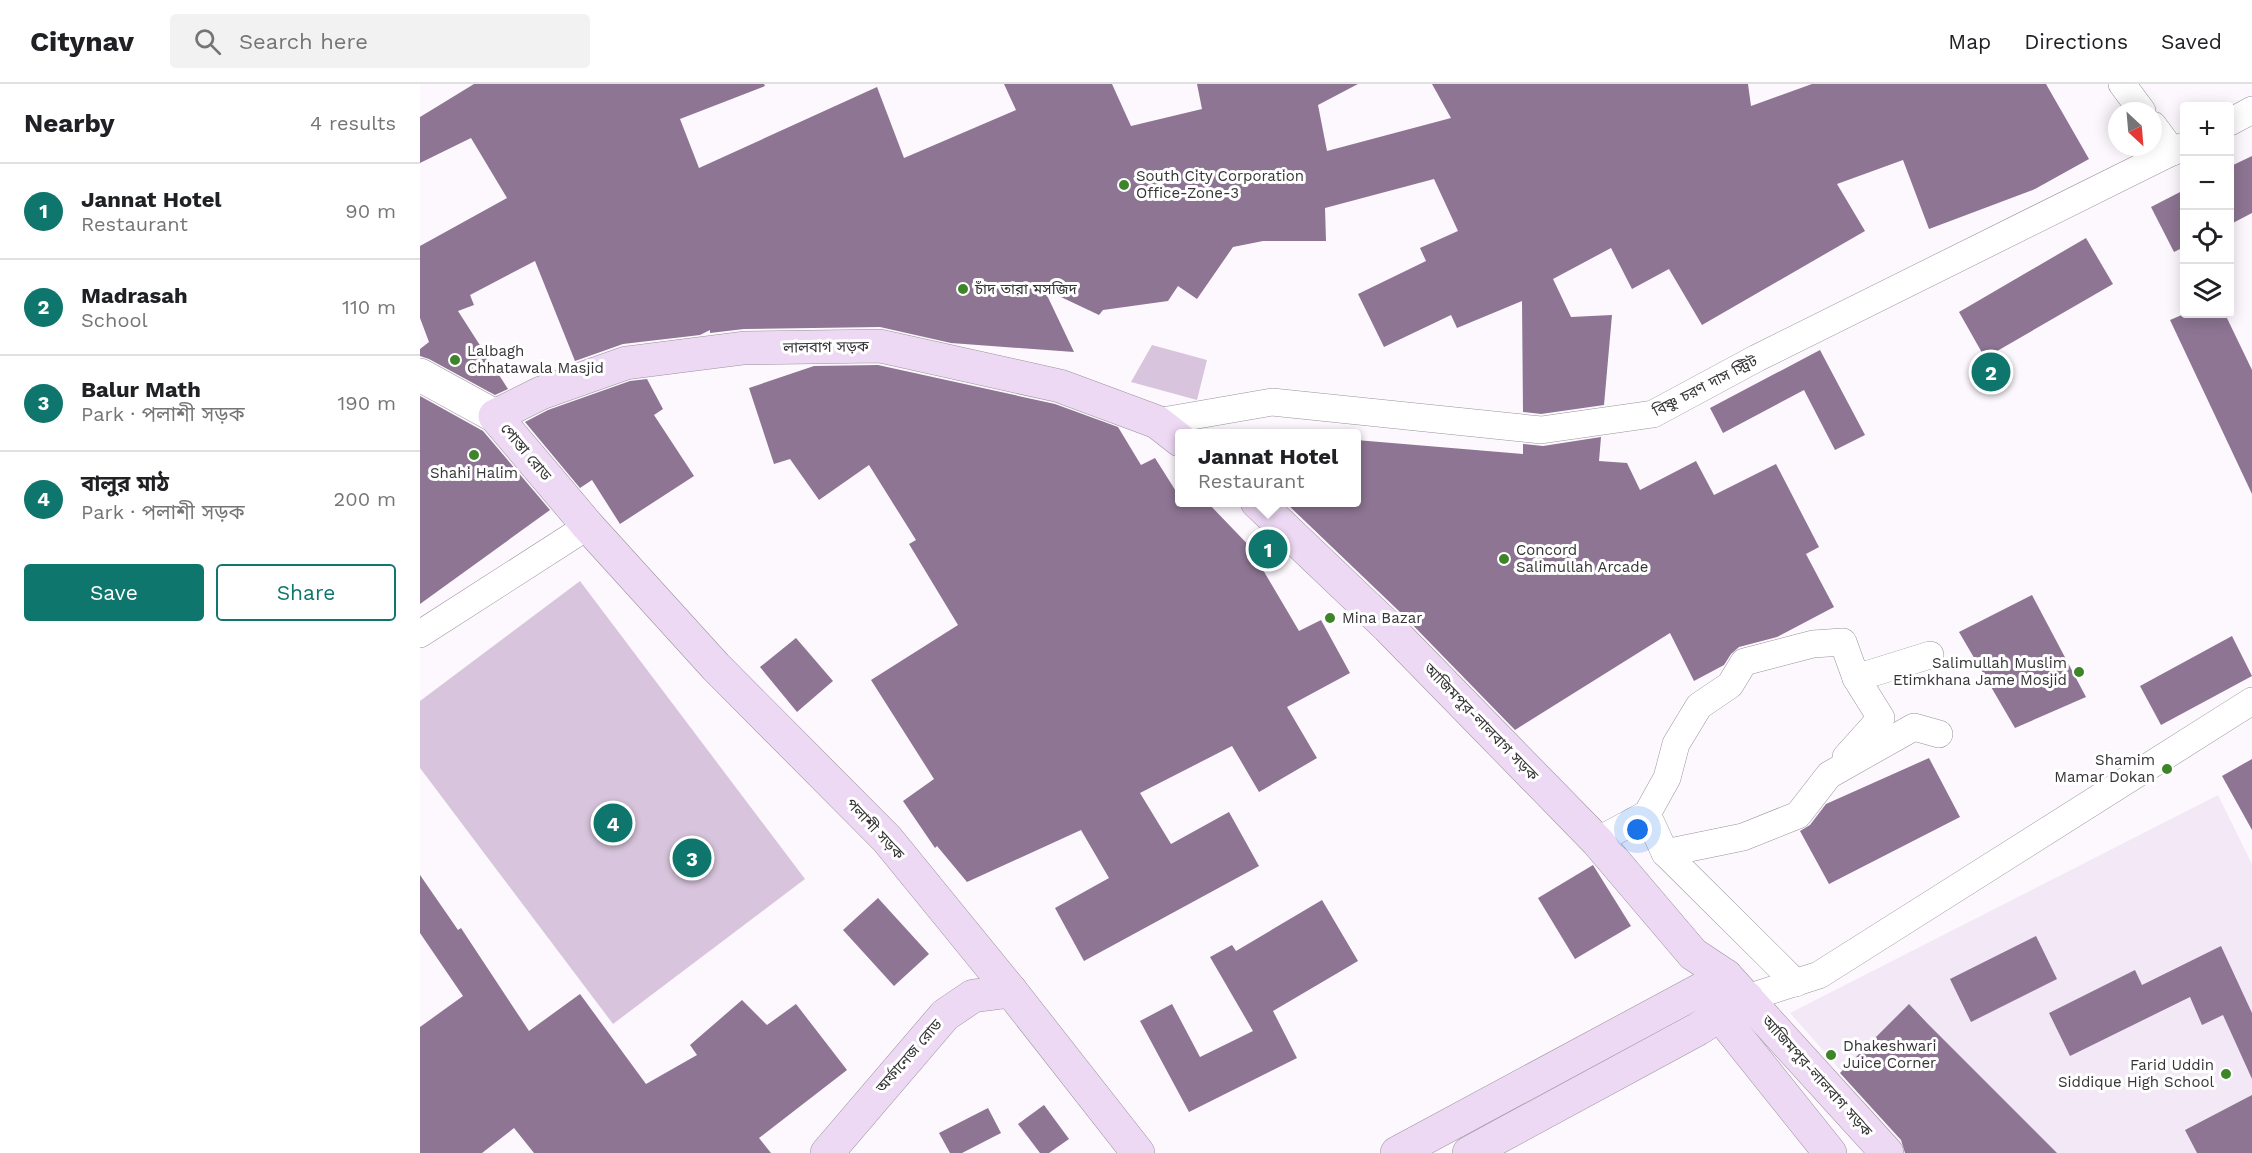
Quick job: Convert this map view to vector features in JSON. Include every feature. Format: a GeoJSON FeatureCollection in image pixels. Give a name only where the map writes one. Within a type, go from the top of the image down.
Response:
{"type":"FeatureCollection","features":[{"type":"Feature","properties":{"kind":"main road","name":"লালবাগ সড়ক"},"geometry":{"type":"LineString","coordinates":[[495,416],[541,393],[626,363],[744,348],[880,346],[1060,386],[1168,431]]}},
{"type":"Feature","properties":{"kind":"main road","name":"পোস্তা রোড"},"geometry":{"type":"LineString","coordinates":[[495,416],[588,526]]}},
{"type":"Feature","properties":{"kind":"main road","name":"আজিমপুর-লালবাগ সড়ক"},"geometry":{"type":"LineString","coordinates":[[1262,507],[1388,627],[1597,841],[1693,954],[1723,995],[1887,1153]]}},
{"type":"Feature","properties":{"kind":"main road","name":"পলাশী সড়ক"},"geometry":{"type":"LineString","coordinates":[[588,526],[716,667],[887,839],[1011,991],[1138,1153]]}},
{"type":"Feature","properties":{"kind":"main road","name":"অর্ফানেজ রোড"},"geometry":{"type":"LineString","coordinates":[[827,1153],[945,1015],[973,996],[1011,991]]}},
{"type":"Feature","properties":{"kind":"main road"},"geometry":{"type":"LineString","coordinates":[[1397,1153],[1723,995]]}},
{"type":"Feature","properties":{"kind":"main road"},"geometry":{"type":"LineString","coordinates":[[1469,1153],[1723,995]]}},
{"type":"Feature","properties":{"kind":"main road"},"geometry":{"type":"LineString","coordinates":[[1723,995],[1830,1153]]}},
{"type":"Feature","properties":{"kind":"street"},"geometry":{"type":"LineString","coordinates":[[2122,84],[2135,102]]}},
{"type":"Feature","properties":{"kind":"street"},"geometry":{"type":"LineString","coordinates":[[2234,119],[2252,110]]}},
{"type":"Feature","properties":{"kind":"street"},"geometry":{"type":"LineString","coordinates":[[2162,133],[2179,149]]}},
{"type":"Feature","properties":{"kind":"street","name":"বিষ্ণু চরণ দাস স্ট্রিট"},"geometry":{"type":"LineString","coordinates":[[1175,429],[1272,402],[1541,430],[1653,414],[1757,358],[2179,149]]}},
{"type":"Feature","properties":{"kind":"street","name":"পোস্তা রোড"},"geometry":{"type":"LineString","coordinates":[[420,375],[495,416]]}},
{"type":"Feature","properties":{"kind":"street"},"geometry":{"type":"LineString","coordinates":[[420,634],[588,526]]}},
{"type":"Feature","properties":{"kind":"street"},"geometry":{"type":"LineString","coordinates":[[1597,841],[1647,813],[1667,778],[1676,744],[1700,706],[1730,685],[1744,662],[1813,644],[1844,642],[1856,678],[1881,718],[1828,775],[1798,815],[1743,837],[1665,854]]}},
{"type":"Feature","properties":{"kind":"street"},"geometry":{"type":"LineString","coordinates":[[1856,678],[1930,655]]}},
{"type":"Feature","properties":{"kind":"street"},"geometry":{"type":"LineString","coordinates":[[1723,995],[1796,983],[1819,975],[2252,700]]}},
{"type":"Feature","properties":{"kind":"street"},"geometry":{"type":"LineString","coordinates":[[1828,775],[1914,727],[1939,734]]}},
{"type":"Feature","properties":{"kind":"street"},"geometry":{"type":"LineString","coordinates":[[1647,813],[1665,854],[1796,983]]}},
{"type":"Feature","properties":{"kind":"shaded area"},"geometry":{"type":"Polygon","coordinates":[[[1152,345],[1207,360],[1197,400],[1131,382],[1152,345]]]}},
{"type":"Feature","properties":{"kind":"shaded area"},"geometry":{"type":"Polygon","coordinates":[[[580,581],[805,879],[613,1024],[420,768],[420,701],[580,581]]]}},
{"type":"Feature","properties":{"kind":"shaded area"},"geometry":{"type":"Polygon","coordinates":[[[2218,795],[2252,864],[2252,1153],[1914,1153],[1790,1013],[2218,795]]]}},
{"type":"Feature","properties":{"kind":"building"},"geometry":{"type":"Polygon","coordinates":[[[474,84],[764,84],[765,86],[680,119],[699,168],[877,87],[904,158],[1016,110],[1004,84],[1112,84],[1131,126],[1202,109],[1197,84],[1358,84],[1318,105],[1327,151],[1451,118],[1432,84],[1748,84],[1751,106],[1812,84],[2046,84],[2089,159],[2035,189],[1929,229],[1903,160],[1837,184],[1865,231],[1702,325],[1669,269],[1632,289],[1611,248],[1553,279],[1571,317],[1612,315],[1604,405],[1541,414],[1523,412],[1522,301],[1457,328],[1451,315],[1384,347],[1358,294],[1426,261],[1420,248],[1458,231],[1434,179],[1325,208],[1326,241],[1263,241],[1233,247],[1197,299],[1178,286],[1168,301],[1103,310],[1099,315],[1044,289],[1074,352],[951,343],[880,327],[744,329],[710,333],[710,330],[700,335],[623,344],[575,361],[535,261],[470,295],[474,305],[458,311],[508,389],[495,395],[420,356],[420,349],[429,342],[420,318],[420,246],[507,198],[471,138],[420,163],[420,117],[474,84]]]}},
{"type":"Feature","properties":{"kind":"building"},"geometry":{"type":"Polygon","coordinates":[[[2252,156],[2252,213],[2234,222],[2234,210],[2234,165],[2252,156]]]}},
{"type":"Feature","properties":{"kind":"building"},"geometry":{"type":"Polygon","coordinates":[[[2180,192],[2180,249],[2174,252],[2151,207],[2180,192]]]}},
{"type":"Feature","properties":{"kind":"building"},"geometry":{"type":"Polygon","coordinates":[[[2086,238],[2113,284],[1985,358],[1959,312],[2086,238]]]}},
{"type":"Feature","properties":{"kind":"building"},"geometry":{"type":"Polygon","coordinates":[[[2180,316],[2180,318],[2227,318],[2252,370],[2252,494],[2170,320],[2180,316]]]}},
{"type":"Feature","properties":{"kind":"building"},"geometry":{"type":"Polygon","coordinates":[[[1820,350],[1865,435],[1835,450],[1804,390],[1723,433],[1710,408],[1820,350]]]}},
{"type":"Feature","properties":{"kind":"building"},"geometry":{"type":"Polygon","coordinates":[[[878,365],[1055,404],[1118,427],[1141,465],[1155,458],[1175,490],[1175,507],[1212,507],[1259,556],[1256,558],[1299,631],[1321,620],[1350,673],[1287,707],[1317,758],[1259,792],[1232,746],[1140,793],[1171,844],[1229,812],[1259,866],[1084,961],[1055,908],[1109,878],[1081,830],[967,882],[937,846],[935,848],[903,801],[934,779],[871,680],[958,625],[909,544],[916,540],[869,465],[819,500],[790,459],[774,464],[749,388],[814,366],[878,365]]]}},
{"type":"Feature","properties":{"kind":"building"},"geometry":{"type":"Polygon","coordinates":[[[647,379],[663,409],[654,415],[694,476],[620,524],[592,480],[580,488],[525,422],[548,410],[630,381],[647,379]]]}},
{"type":"Feature","properties":{"kind":"building"},"geometry":{"type":"Polygon","coordinates":[[[420,396],[483,431],[550,510],[420,604],[420,396]]]}},
{"type":"Feature","properties":{"kind":"building","name":"Concord Salimullah Arcade"},"geometry":{"type":"Polygon","coordinates":[[[1601,437],[1599,461],[1627,463],[1640,490],[1696,461],[1714,495],[1776,464],[1819,547],[1806,554],[1834,607],[1777,637],[1739,647],[1724,665],[1694,681],[1670,633],[1515,730],[1401,613],[1290,507],[1361,507],[1361,440],[1523,454],[1523,444],[1543,446],[1601,437]]]}},
{"type":"Feature","properties":{"kind":"building"},"geometry":{"type":"Polygon","coordinates":[[[2032,595],[2086,697],[2015,728],[1959,632],[2032,595]]]}},
{"type":"Feature","properties":{"kind":"building"},"geometry":{"type":"Polygon","coordinates":[[[2232,636],[2252,676],[2161,725],[2140,686],[2232,636]]]}},
{"type":"Feature","properties":{"kind":"building"},"geometry":{"type":"Polygon","coordinates":[[[796,638],[833,681],[797,712],[760,667],[796,638]]]}},
{"type":"Feature","properties":{"kind":"building"},"geometry":{"type":"Polygon","coordinates":[[[1929,758],[1960,817],[1829,884],[1800,831],[1810,825],[1826,804],[1929,758]]]}},
{"type":"Feature","properties":{"kind":"building"},"geometry":{"type":"Polygon","coordinates":[[[2252,759],[2252,830],[2222,776],[2252,759]]]}},
{"type":"Feature","properties":{"kind":"building"},"geometry":{"type":"Polygon","coordinates":[[[1593,865],[1631,926],[1575,959],[1538,898],[1593,865]]]}},
{"type":"Feature","properties":{"kind":"building"},"geometry":{"type":"Polygon","coordinates":[[[420,875],[458,930],[461,928],[529,1031],[580,994],[646,1084],[697,1055],[690,1045],[742,1000],[767,1025],[796,1004],[847,1070],[759,1138],[771,1153],[534,1153],[514,1128],[482,1153],[420,1153],[420,1027],[463,996],[420,933],[420,875]]]}},
{"type":"Feature","properties":{"kind":"building"},"geometry":{"type":"Polygon","coordinates":[[[878,898],[929,954],[894,986],[843,930],[878,898]]]}},
{"type":"Feature","properties":{"kind":"building"},"geometry":{"type":"Polygon","coordinates":[[[1322,900],[1358,961],[1273,1011],[1297,1058],[1189,1112],[1140,1021],[1172,1004],[1200,1057],[1253,1031],[1210,957],[1232,945],[1236,951],[1322,900]]]}},
{"type":"Feature","properties":{"kind":"building"},"geometry":{"type":"Polygon","coordinates":[[[2036,936],[2057,979],[1971,1022],[1950,979],[2036,936]]]}},
{"type":"Feature","properties":{"kind":"building"},"geometry":{"type":"Polygon","coordinates":[[[2221,946],[2252,1013],[2252,1079],[2223,1015],[2202,1025],[2190,997],[2070,1056],[2049,1013],[2135,970],[2142,985],[2221,946]]]}},
{"type":"Feature","properties":{"kind":"building"},"geometry":{"type":"Polygon","coordinates":[[[1909,1004],[2057,1153],[1905,1153],[1901,1140],[1840,1073],[1909,1004]]]}},
{"type":"Feature","properties":{"kind":"building"},"geometry":{"type":"Polygon","coordinates":[[[2252,1095],[2252,1153],[2197,1153],[2185,1130],[2252,1095]]]}},
{"type":"Feature","properties":{"kind":"building"},"geometry":{"type":"Polygon","coordinates":[[[1044,1105],[1069,1139],[1049,1153],[1040,1153],[1018,1124],[1044,1105]]]}},
{"type":"Feature","properties":{"kind":"building"},"geometry":{"type":"Polygon","coordinates":[[[988,1108],[1001,1133],[962,1153],[950,1153],[939,1133],[988,1108]]]}},
{"type":"Feature","properties":{"kind":"place","name":"South City Corporation Office-Zone-3"},"geometry":{"type":"Point","coordinates":[1124,185]}},
{"type":"Feature","properties":{"kind":"place","name":"চাঁদ তারা মসজিদ"},"geometry":{"type":"Point","coordinates":[963,289]}},
{"type":"Feature","properties":{"kind":"place","name":"Lalbagh Chhatawala Masjid"},"geometry":{"type":"Point","coordinates":[455,360]}},
{"type":"Feature","properties":{"kind":"place","name":"Madrasah"},"geometry":{"type":"Point","coordinates":[1991,372]}},
{"type":"Feature","properties":{"kind":"place","name":"Shahi Halim"},"geometry":{"type":"Point","coordinates":[474,455]}},
{"type":"Feature","properties":{"kind":"place","name":"Jannat Hotel"},"geometry":{"type":"Point","coordinates":[1268,549]}},
{"type":"Feature","properties":{"kind":"place","name":"Concord Salimullah Arcade"},"geometry":{"type":"Point","coordinates":[1504,559]}},
{"type":"Feature","properties":{"kind":"place","name":"Mina Bazar"},"geometry":{"type":"Point","coordinates":[1330,618]}},
{"type":"Feature","properties":{"kind":"place","name":"Salimullah Muslim Etimkhana Jame Mosjid"},"geometry":{"type":"Point","coordinates":[2079,672]}},
{"type":"Feature","properties":{"kind":"place","name":"Shamim Mamar Dokan"},"geometry":{"type":"Point","coordinates":[2167,769]}},
{"type":"Feature","properties":{"kind":"place","name":"বালুর মাঠ"},"geometry":{"type":"Point","coordinates":[613,823]}},
{"type":"Feature","properties":{"kind":"place","name":"Balur Math"},"geometry":{"type":"Point","coordinates":[692,858]}},
{"type":"Feature","properties":{"kind":"place","name":"Dhakeshwari Juice Corner"},"geometry":{"type":"Point","coordinates":[1831,1055]}},
{"type":"Feature","properties":{"kind":"place","name":"Farid Uddin Siddique High School"},"geometry":{"type":"Point","coordinates":[2226,1074]}}]}
